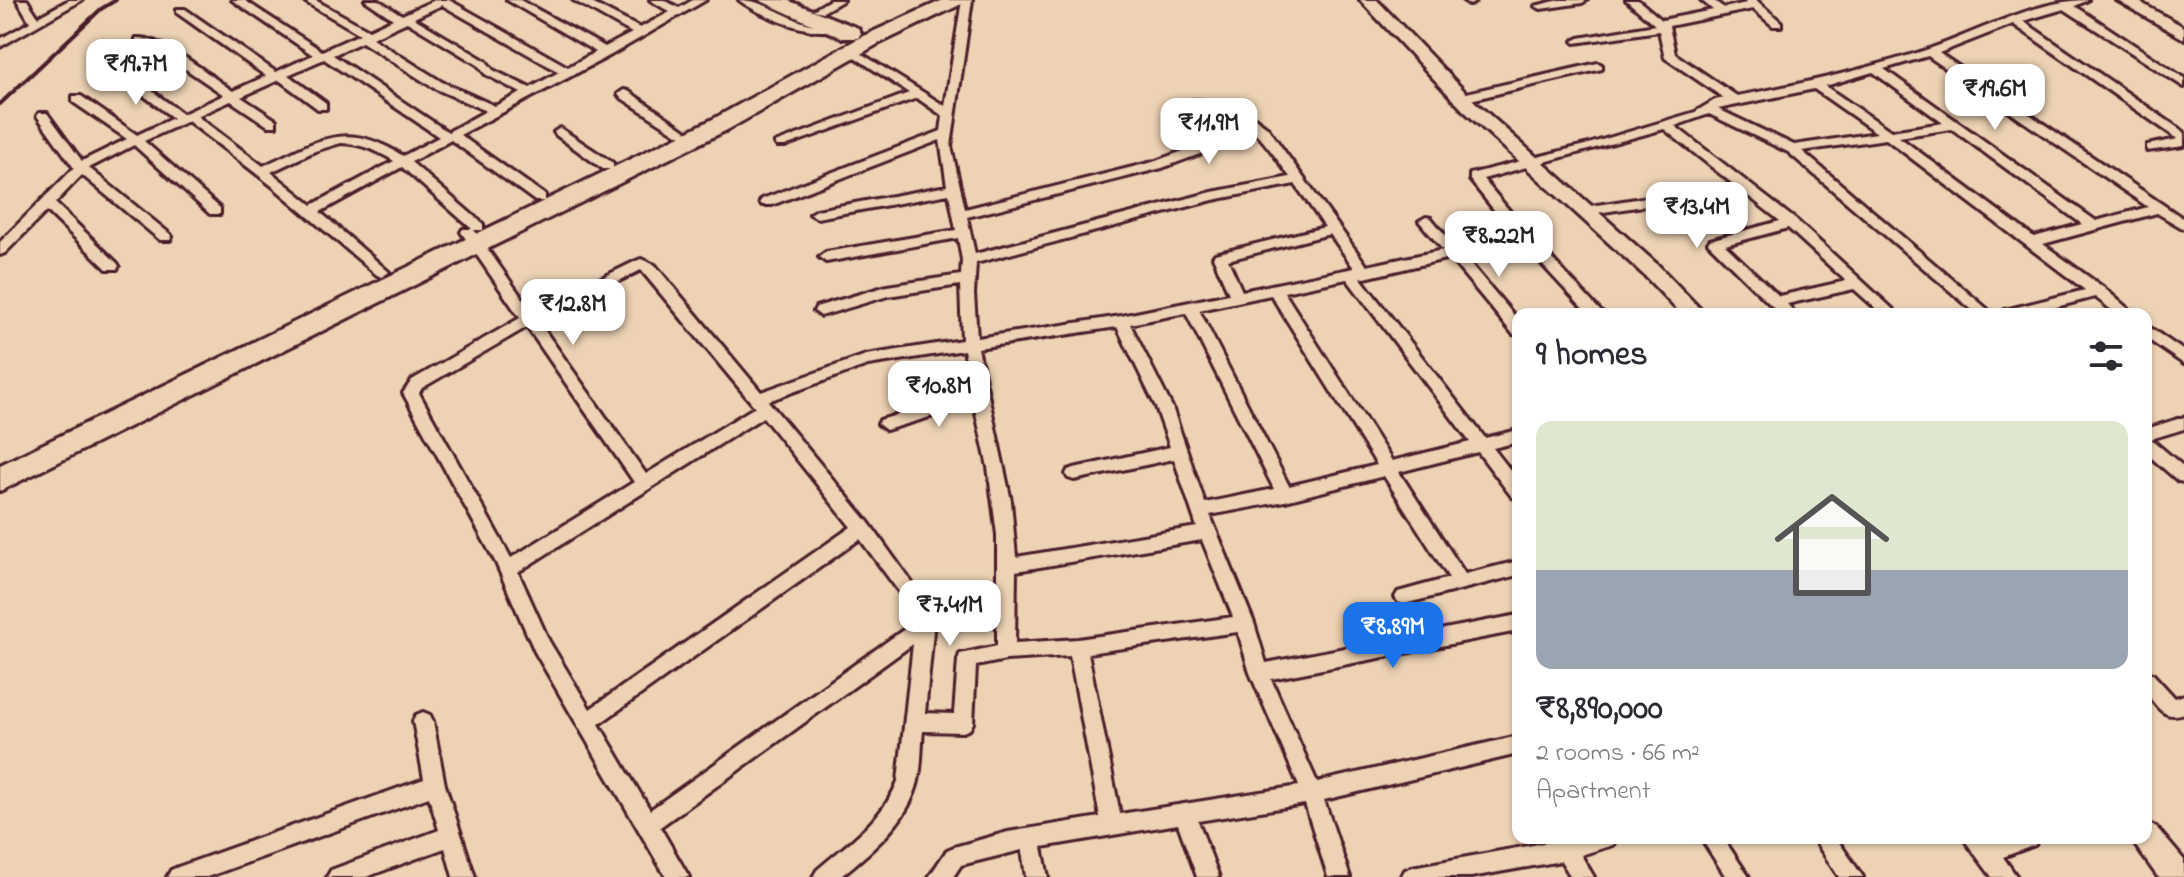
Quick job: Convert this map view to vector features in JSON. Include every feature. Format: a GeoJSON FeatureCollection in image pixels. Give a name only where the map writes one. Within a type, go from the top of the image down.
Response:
{"type":"FeatureCollection","features":[{"type":"Feature","properties":{"kind":"highway"},"geometry":{"type":"LineString","coordinates":[[769,0],[859,37]]}},
{"type":"Feature","properties":{"kind":"highway"},"geometry":{"type":"LineString","coordinates":[[795,0],[826,4],[859,37]]}},
{"type":"Feature","properties":{"kind":"highway"},"geometry":{"type":"LineString","coordinates":[[0,479],[540,198],[681,131],[859,37],[937,0]]}},
{"type":"Feature","properties":{"kind":"highway"},"geometry":{"type":"LineString","coordinates":[[0,462],[231,357],[382,272],[721,124],[859,37],[960,0]]}},
{"type":"Feature","properties":{"kind":"street"},"geometry":{"type":"LineString","coordinates":[[22,0],[36,23]]}},
{"type":"Feature","properties":{"kind":"street"},"geometry":{"type":"LineString","coordinates":[[0,44],[77,0]]}},
{"type":"Feature","properties":{"kind":"street"},"geometry":{"type":"LineString","coordinates":[[237,0],[450,136],[540,198]]}},
{"type":"Feature","properties":{"kind":"street"},"geometry":{"type":"LineString","coordinates":[[307,0],[367,36],[438,85],[496,111]]}},
{"type":"Feature","properties":{"kind":"street"},"geometry":{"type":"LineString","coordinates":[[370,0],[482,63],[489,72],[531,93]]}},
{"type":"Feature","properties":{"kind":"street"},"geometry":{"type":"LineString","coordinates":[[0,250],[80,167],[444,0],[570,73]]}},
{"type":"Feature","properties":{"kind":"street"},"geometry":{"type":"LineString","coordinates":[[512,0],[607,53]]}},
{"type":"Feature","properties":{"kind":"street"},"geometry":{"type":"LineString","coordinates":[[578,0],[641,33]]}},
{"type":"Feature","properties":{"kind":"street"},"geometry":{"type":"LineString","coordinates":[[655,0],[679,12]]}},
{"type":"Feature","properties":{"kind":"street"},"geometry":{"type":"LineString","coordinates":[[311,211],[701,0]]}},
{"type":"Feature","properties":{"kind":"street"},"geometry":{"type":"LineString","coordinates":[[744,0],[810,28],[859,37],[917,94],[949,114]]}},
{"type":"Feature","properties":{"kind":"street"},"geometry":{"type":"LineString","coordinates":[[967,0],[945,146],[969,260],[966,279],[972,344],[1006,534],[1006,652]]}},
{"type":"Feature","properties":{"kind":"street"},"geometry":{"type":"LineString","coordinates":[[1368,0],[1462,98],[1688,308]]}},
{"type":"Feature","properties":{"kind":"street"},"geometry":{"type":"LineString","coordinates":[[1541,6],[1582,0]]}},
{"type":"Feature","properties":{"kind":"street"},"geometry":{"type":"LineString","coordinates":[[1631,0],[1662,25],[1669,56],[1735,100]]}},
{"type":"Feature","properties":{"kind":"street"},"geometry":{"type":"LineString","coordinates":[[1706,0],[1722,12]]}},
{"type":"Feature","properties":{"kind":"street"},"geometry":{"type":"LineString","coordinates":[[1590,308],[1525,238],[1475,177],[1666,125],[1735,100],[1816,85],[1930,52],[2014,20],[2083,0]]}},
{"type":"Feature","properties":{"kind":"street"},"geometry":{"type":"LineString","coordinates":[[2126,0],[2184,34]]}},
{"type":"Feature","properties":{"kind":"street"},"geometry":{"type":"LineString","coordinates":[[1579,41],[1722,12],[1752,2],[1777,24]]}},
{"type":"Feature","properties":{"kind":"street"},"geometry":{"type":"LineString","coordinates":[[2066,5],[2184,83]]}},
{"type":"Feature","properties":{"kind":"street"},"geometry":{"type":"LineString","coordinates":[[181,11],[322,106]]}},
{"type":"Feature","properties":{"kind":"street"},"geometry":{"type":"LineString","coordinates":[[2014,20],[2184,140]]}},
{"type":"Feature","properties":{"kind":"street"},"geometry":{"type":"LineString","coordinates":[[140,40],[169,53],[272,123]]}},
{"type":"Feature","properties":{"kind":"street"},"geometry":{"type":"LineString","coordinates":[[1930,52],[2171,212],[2184,225]]}},
{"type":"Feature","properties":{"kind":"street"},"geometry":{"type":"LineString","coordinates":[[112,66],[261,171],[382,272]]}},
{"type":"Feature","properties":{"kind":"street"},"geometry":{"type":"LineString","coordinates":[[1462,98],[1598,67]]}},
{"type":"Feature","properties":{"kind":"street"},"geometry":{"type":"LineString","coordinates":[[1874,67],[2094,226]]}},
{"type":"Feature","properties":{"kind":"street"},"geometry":{"type":"LineString","coordinates":[[1816,85],[1889,135],[2120,308]]}},
{"type":"Feature","properties":{"kind":"street"},"geometry":{"type":"LineString","coordinates":[[624,94],[681,131]]}},
{"type":"Feature","properties":{"kind":"street"},"geometry":{"type":"LineString","coordinates":[[781,143],[917,94]]}},
{"type":"Feature","properties":{"kind":"street"},"geometry":{"type":"LineString","coordinates":[[77,99],[136,140],[215,211]]}},
{"type":"Feature","properties":{"kind":"street"},"geometry":{"type":"LineString","coordinates":[[961,214],[1157,165],[1204,148],[1207,143],[1184,110],[1195,103],[1253,122],[1298,179],[1333,229],[1358,274],[1512,484]]}},
{"type":"Feature","properties":{"kind":"street"},"geometry":{"type":"LineString","coordinates":[[1709,109],[1792,149],[1979,308]]}},
{"type":"Feature","properties":{"kind":"street"},"geometry":{"type":"LineString","coordinates":[[43,116],[80,167],[165,237]]}},
{"type":"Feature","properties":{"kind":"street"},"geometry":{"type":"LineString","coordinates":[[1666,125],[1791,223],[1885,308]]}},
{"type":"Feature","properties":{"kind":"street"},"geometry":{"type":"LineString","coordinates":[[1792,149],[1953,125]]}},
{"type":"Feature","properties":{"kind":"street"},"geometry":{"type":"LineString","coordinates":[[560,132],[608,166]]}},
{"type":"Feature","properties":{"kind":"street"},"geometry":{"type":"LineString","coordinates":[[767,202],[946,133]]}},
{"type":"Feature","properties":{"kind":"street"},"geometry":{"type":"LineString","coordinates":[[261,171],[345,139],[359,140],[404,161],[474,234],[644,484]]}},
{"type":"Feature","properties":{"kind":"street"},"geometry":{"type":"LineString","coordinates":[[2151,148],[2184,140]]}},
{"type":"Feature","properties":{"kind":"street"},"geometry":{"type":"LineString","coordinates":[[969,260],[1136,215],[1298,179]]}},
{"type":"Feature","properties":{"kind":"street"},"geometry":{"type":"LineString","coordinates":[[1584,211],[1746,186]]}},
{"type":"Feature","properties":{"kind":"street"},"geometry":{"type":"LineString","coordinates":[[817,214],[954,189]]}},
{"type":"Feature","properties":{"kind":"street"},"geometry":{"type":"LineString","coordinates":[[46,202],[112,266]]}},
{"type":"Feature","properties":{"kind":"street"},"geometry":{"type":"LineString","coordinates":[[2032,242],[2094,226],[2171,212]]}},
{"type":"Feature","properties":{"kind":"street"},"geometry":{"type":"LineString","coordinates":[[1426,221],[1512,323]]}},
{"type":"Feature","properties":{"kind":"street"},"geometry":{"type":"LineString","coordinates":[[1782,308],[1715,243],[1791,223]]}},
{"type":"Feature","properties":{"kind":"street"},"geometry":{"type":"LineString","coordinates":[[1237,297],[1220,257],[1333,229]]}},
{"type":"Feature","properties":{"kind":"street"},"geometry":{"type":"LineString","coordinates":[[826,257],[962,233]]}},
{"type":"Feature","properties":{"kind":"street"},"geometry":{"type":"LineString","coordinates":[[508,569],[644,484],[762,404],[858,362],[1121,321],[1525,238]]}},
{"type":"Feature","properties":{"kind":"street"},"geometry":{"type":"LineString","coordinates":[[678,877],[539,638],[508,569],[411,393],[417,384],[530,319],[633,266],[646,265],[863,528],[912,593],[924,626],[920,723],[903,800],[893,816],[824,877]]}},
{"type":"Feature","properties":{"kind":"street"},"geometry":{"type":"LineString","coordinates":[[821,311],[887,291],[966,279]]}},
{"type":"Feature","properties":{"kind":"street"},"geometry":{"type":"LineString","coordinates":[[1774,302],[1858,283]]}},
{"type":"Feature","properties":{"kind":"street"},"geometry":{"type":"LineString","coordinates":[[1275,290],[1461,583]]}},
{"type":"Feature","properties":{"kind":"street"},"geometry":{"type":"LineString","coordinates":[[2033,308],[2099,291]]}},
{"type":"Feature","properties":{"kind":"street"},"geometry":{"type":"LineString","coordinates":[[1190,307],[1285,494]]}},
{"type":"Feature","properties":{"kind":"street"},"geometry":{"type":"LineString","coordinates":[[1121,321],[1164,407],[1207,532],[1245,623],[1259,673],[1312,793],[1339,877]]}},
{"type":"Feature","properties":{"kind":"street"},"geometry":{"type":"LineString","coordinates":[[2152,335],[2184,359]]}},
{"type":"Feature","properties":{"kind":"street"},"geometry":{"type":"LineString","coordinates":[[2165,346],[2184,341]]}},
{"type":"Feature","properties":{"kind":"street"},"geometry":{"type":"LineString","coordinates":[[886,424],[982,396]]}},
{"type":"Feature","properties":{"kind":"street"},"geometry":{"type":"LineString","coordinates":[[2152,433],[2184,423]]}},
{"type":"Feature","properties":{"kind":"street"},"geometry":{"type":"LineString","coordinates":[[1201,510],[1285,494],[1512,437]]}},
{"type":"Feature","properties":{"kind":"street"},"geometry":{"type":"LineString","coordinates":[[2152,449],[2184,476]]}},
{"type":"Feature","properties":{"kind":"street"},"geometry":{"type":"LineString","coordinates":[[1074,474],[1181,451]]}},
{"type":"Feature","properties":{"kind":"street"},"geometry":{"type":"LineString","coordinates":[[588,721],[863,528]]}},
{"type":"Feature","properties":{"kind":"street"},"geometry":{"type":"LineString","coordinates":[[1006,566],[1207,532]]}},
{"type":"Feature","properties":{"kind":"street"},"geometry":{"type":"LineString","coordinates":[[1404,597],[1512,570]]}},
{"type":"Feature","properties":{"kind":"street"},"geometry":{"type":"LineString","coordinates":[[920,723],[963,723],[967,660],[1006,652],[1078,647],[1245,623]]}},
{"type":"Feature","properties":{"kind":"street"},"geometry":{"type":"LineString","coordinates":[[1259,673],[1512,624]]}},
{"type":"Feature","properties":{"kind":"street"},"geometry":{"type":"LineString","coordinates":[[649,823],[924,626]]}},
{"type":"Feature","properties":{"kind":"street"},"geometry":{"type":"LineString","coordinates":[[1078,647],[1111,823]]}},
{"type":"Feature","properties":{"kind":"street"},"geometry":{"type":"LineString","coordinates":[[2152,686],[2172,708],[2184,704]]}},
{"type":"Feature","properties":{"kind":"street"},"geometry":{"type":"LineString","coordinates":[[423,721],[435,785],[464,877]]}},
{"type":"Feature","properties":{"kind":"street"},"geometry":{"type":"LineString","coordinates":[[940,877],[954,857],[1030,838],[1312,793],[1512,746]]}},
{"type":"Feature","properties":{"kind":"street"},"geometry":{"type":"LineString","coordinates":[[178,877],[435,785]]}},
{"type":"Feature","properties":{"kind":"street"},"geometry":{"type":"LineString","coordinates":[[1184,812],[1208,877]]}},
{"type":"Feature","properties":{"kind":"street"},"geometry":{"type":"LineString","coordinates":[[338,877],[451,836]]}},
{"type":"Feature","properties":{"kind":"street"},"geometry":{"type":"LineString","coordinates":[[1030,838],[1037,877]]}},
{"type":"Feature","properties":{"kind":"street"},"geometry":{"type":"LineString","coordinates":[[1412,877],[1586,844]]}},
{"type":"Feature","properties":{"kind":"street"},"geometry":{"type":"LineString","coordinates":[[1715,844],[1738,877]]}},
{"type":"Feature","properties":{"kind":"street"},"geometry":{"type":"LineString","coordinates":[[1827,844],[1852,877]]}},
{"type":"Feature","properties":{"kind":"street"},"geometry":{"type":"LineString","coordinates":[[2150,844],[2178,877]]}},
{"type":"Feature","properties":{"kind":"street"},"geometry":{"type":"LineString","coordinates":[[1979,846],[2006,877]]}},
{"type":"Feature","properties":{"kind":"street"},"geometry":{"type":"LineString","coordinates":[[1566,850],[1583,877]]}},
{"type":"Feature","properties":{"kind":"railway"},"geometry":{"type":"LineString","coordinates":[[0,104],[101,9],[116,0]]}}]}
